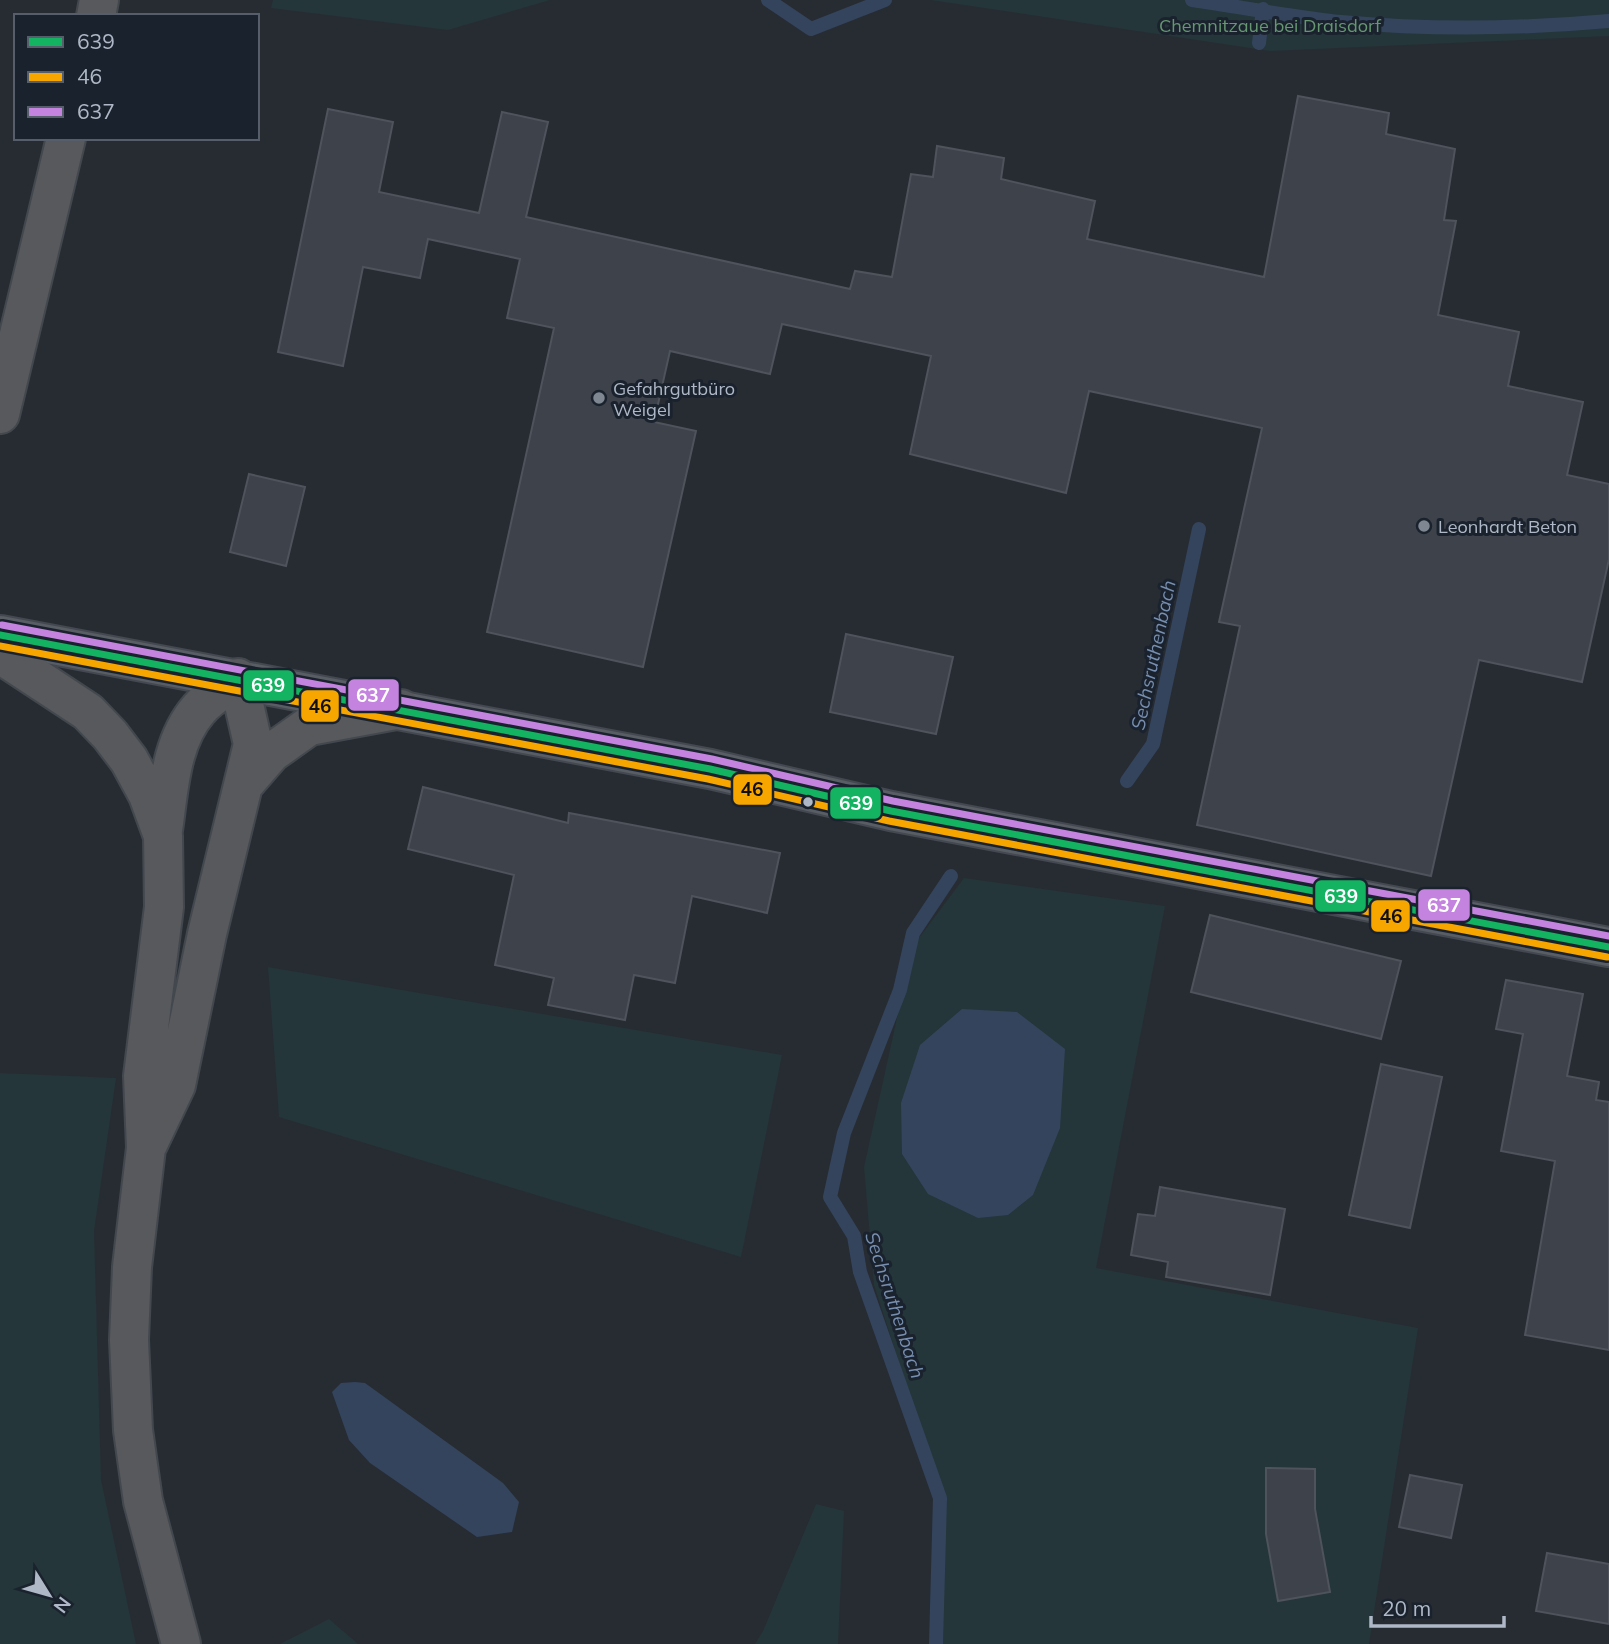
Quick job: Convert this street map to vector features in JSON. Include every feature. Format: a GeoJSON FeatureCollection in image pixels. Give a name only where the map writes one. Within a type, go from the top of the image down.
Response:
{"type":"FeatureCollection","features":[{"type":"Feature","properties":{"kind":"highway"},"geometry":{"type":"LineString","coordinates":[[0,414],[66,140]]}},
{"type":"Feature","properties":{"kind":"highway"},"geometry":{"type":"LineString","coordinates":[[0,654],[88,712],[110,735],[129,760],[148,795],[163,836]]}},
{"type":"Feature","properties":{"kind":"highway"},"geometry":{"type":"LineString","coordinates":[[146,1148],[176,1085],[207,934],[253,744],[238,678],[199,708],[185,730],[172,769],[163,836],[164,907],[143,1076],[146,1148],[132,1267],[129,1340],[133,1430],[143,1501],[181,1644]]}},
{"type":"Feature","properties":{"kind":"highway"},"geometry":{"type":"LineString","coordinates":[[245,783],[271,753],[309,726],[401,709]]}},
{"type":"Feature","properties":{"kind":"main road"},"geometry":{"type":"LineString","coordinates":[[0,635],[401,709],[710,769],[891,811],[1609,947]]}},
{"type":"Feature","properties":{"kind":"green space"},"geometry":{"type":"Polygon","coordinates":[[[273,0],[550,0],[448,30],[271,8],[273,0]]]}},
{"type":"Feature","properties":{"kind":"green space","name":"Chemnitzaue bei Draisdorf"},"geometry":{"type":"Polygon","coordinates":[[[931,0],[1609,0],[1609,36],[1270,51],[931,0]]]}},
{"type":"Feature","properties":{"kind":"green space"},"geometry":{"type":"Polygon","coordinates":[[[964,878],[1165,906],[1096,1268],[1418,1328],[1369,1644],[943,1644],[944,1501],[874,1285],[864,1167],[913,946],[964,878]]]}},
{"type":"Feature","properties":{"kind":"green space"},"geometry":{"type":"Polygon","coordinates":[[[268,967],[782,1055],[741,1257],[279,1117],[268,967]]]}},
{"type":"Feature","properties":{"kind":"green space"},"geometry":{"type":"Polygon","coordinates":[[[0,1073],[116,1078],[94,1231],[101,1480],[136,1644],[0,1644],[0,1073]]]}},
{"type":"Feature","properties":{"kind":"green space"},"geometry":{"type":"Polygon","coordinates":[[[816,1504],[844,1511],[838,1644],[755,1644],[763,1631],[816,1504]]]}},
{"type":"Feature","properties":{"kind":"green space"},"geometry":{"type":"Polygon","coordinates":[[[329,1619],[358,1644],[280,1644],[329,1619]]]}},
{"type":"Feature","properties":{"kind":"water"},"geometry":{"type":"Polygon","coordinates":[[[962,1009],[1017,1012],[1065,1049],[1060,1128],[1033,1195],[1008,1215],[978,1218],[928,1194],[902,1154],[901,1103],[920,1045],[962,1009]]]}},
{"type":"Feature","properties":{"kind":"water"},"geometry":{"type":"Polygon","coordinates":[[[341,1383],[365,1383],[503,1483],[519,1502],[512,1532],[477,1537],[370,1463],[349,1440],[332,1392],[341,1383]]]}},
{"type":"Feature","properties":{"kind":"building","name":"Leonhardt Beton"},"geometry":{"type":"Polygon","coordinates":[[[1298,96],[1389,113],[1386,134],[1455,149],[1444,220],[1456,221],[1438,315],[1519,332],[1508,386],[1583,402],[1567,475],[1609,484],[1609,559],[1582,682],[1479,660],[1431,876],[1197,825],[1240,626],[1219,622],[1262,428],[1089,391],[1066,493],[910,454],[931,356],[782,324],[770,374],[670,351],[654,422],[696,431],[643,667],[487,632],[554,328],[507,318],[520,259],[428,239],[420,278],[363,267],[343,366],[278,352],[328,109],[393,122],[379,192],[479,213],[502,112],[548,122],[526,217],[850,289],[855,271],[892,277],[911,174],[933,177],[937,146],[1004,158],[1001,179],[1095,201],[1087,239],[1264,277],[1298,96]]]}},
{"type":"Feature","properties":{"kind":"building"},"geometry":{"type":"Polygon","coordinates":[[[249,474],[305,487],[286,566],[230,552],[249,474]]]}},
{"type":"Feature","properties":{"kind":"building"},"geometry":{"type":"Polygon","coordinates":[[[846,634],[953,657],[936,734],[830,712],[846,634]]]}},
{"type":"Feature","properties":{"kind":"building"},"geometry":{"type":"Polygon","coordinates":[[[423,787],[568,823],[569,813],[780,853],[767,913],[692,896],[675,983],[634,975],[625,1020],[548,1005],[554,978],[495,965],[514,875],[408,849],[423,787]]]}},
{"type":"Feature","properties":{"kind":"building"},"geometry":{"type":"Polygon","coordinates":[[[1210,915],[1401,961],[1381,1039],[1191,992],[1210,915]]]}},
{"type":"Feature","properties":{"kind":"building"},"geometry":{"type":"Polygon","coordinates":[[[1506,980],[1583,994],[1567,1076],[1599,1082],[1596,1100],[1609,1102],[1609,1350],[1525,1335],[1555,1161],[1501,1151],[1523,1034],[1496,1029],[1506,980]]]}},
{"type":"Feature","properties":{"kind":"building"},"geometry":{"type":"Polygon","coordinates":[[[1381,1064],[1442,1077],[1410,1228],[1349,1215],[1381,1064]]]}},
{"type":"Feature","properties":{"kind":"building"},"geometry":{"type":"Polygon","coordinates":[[[1160,1187],[1285,1209],[1270,1295],[1166,1277],[1168,1262],[1131,1255],[1138,1214],[1155,1216],[1160,1187]]]}},
{"type":"Feature","properties":{"kind":"building"},"geometry":{"type":"Polygon","coordinates":[[[1266,1468],[1315,1469],[1315,1509],[1330,1592],[1278,1601],[1266,1534],[1266,1468]]]}},
{"type":"Feature","properties":{"kind":"building"},"geometry":{"type":"Polygon","coordinates":[[[1410,1475],[1462,1485],[1451,1538],[1399,1527],[1410,1475]]]}},
{"type":"Feature","properties":{"kind":"building"},"geometry":{"type":"Polygon","coordinates":[[[1547,1553],[1609,1564],[1609,1624],[1536,1611],[1547,1553]]]}},
{"type":"Feature","properties":{"kind":"waterway"},"geometry":{"type":"LineString","coordinates":[[768,0],[811,29],[885,0]]}},
{"type":"Feature","properties":{"kind":"waterway"},"geometry":{"type":"LineString","coordinates":[[1192,0],[1322,20],[1374,25],[1509,27],[1609,21]]}},
{"type":"Feature","properties":{"kind":"waterway","name":"Sechsruthenbach"},"geometry":{"type":"LineString","coordinates":[[1259,43],[1263,9]]}},
{"type":"Feature","properties":{"kind":"waterway","name":"Sechsruthenbach"},"geometry":{"type":"LineString","coordinates":[[1127,781],[1153,744],[1199,529]]}},
{"type":"Feature","properties":{"kind":"waterway","name":"Sechsruthenbach"},"geometry":{"type":"LineString","coordinates":[[936,1644],[940,1498],[860,1272],[854,1236],[830,1197],[844,1133],[900,990],[913,933],[951,876]]}},
{"type":"Feature","properties":{"kind":"transit line","name":"637"},"geometry":{"type":"LineString","coordinates":[[2,625],[712,759],[893,801],[1609,936]]}},
{"type":"Feature","properties":{"kind":"transit line","name":"639"},"geometry":{"type":"LineString","coordinates":[[0,635],[710,769],[891,811],[1609,947]]}},
{"type":"Feature","properties":{"kind":"transit line","name":"46"},"geometry":{"type":"LineString","coordinates":[[0,646],[708,779],[889,821],[1607,957]]}},
{"type":"Feature","properties":{"kind":"place","name":"Gefahrgutbüro Weigel"},"geometry":{"type":"Point","coordinates":[599,398]}},
{"type":"Feature","properties":{"kind":"place","name":"Leonhardt Beton"},"geometry":{"type":"Point","coordinates":[1424,526]}}]}
